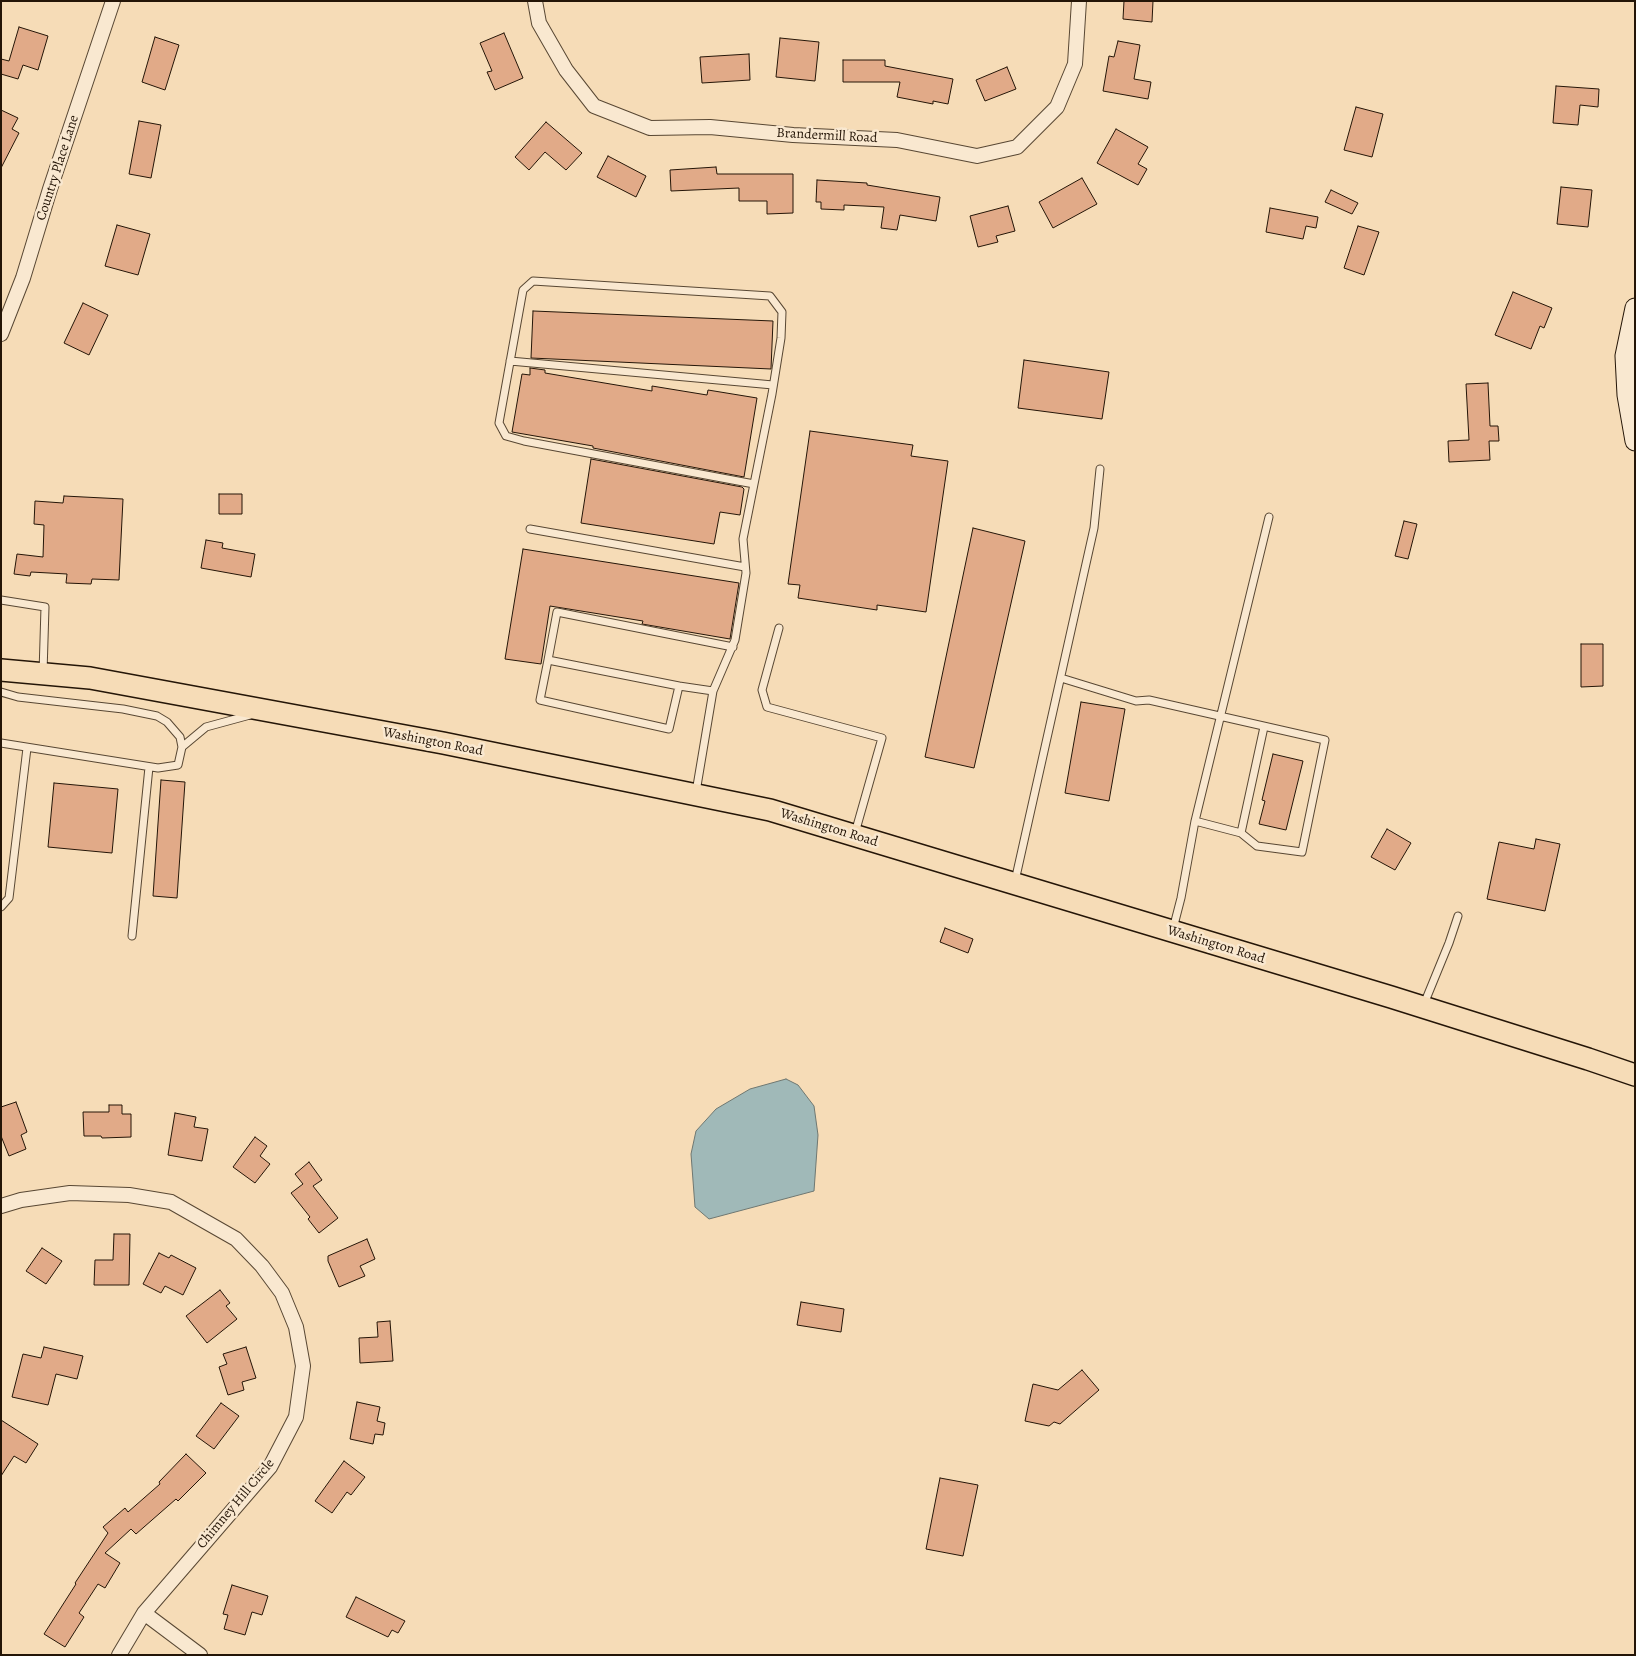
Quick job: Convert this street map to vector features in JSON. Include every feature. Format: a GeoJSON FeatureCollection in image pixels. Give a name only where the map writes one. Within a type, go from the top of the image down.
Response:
{"type":"FeatureCollection","features":[{"type":"Feature","properties":{"kind":"main road","name":"Washington Road"},"geometry":{"type":"LineString","coordinates":[[1,670],[90,678],[443,743],[770,810],[1423,1007],[1635,1075]]}},
{"type":"Feature","properties":{"kind":"street","name":"Country Place Lane"},"geometry":{"type":"LineString","coordinates":[[1,334],[23,278],[50,189],[113,1]]}},
{"type":"Feature","properties":{"kind":"street","name":"Brandermill Road"},"geometry":{"type":"LineString","coordinates":[[535,1],[540,23],[566,70],[594,106],[650,128],[710,127],[793,135],[897,140],[977,156],[1017,147],[1057,107],[1075,64],[1079,1]]}},
{"type":"Feature","properties":{"kind":"street"},"geometry":{"type":"LineString","coordinates":[[1635,308],[1625,356],[1627,396],[1635,440]]}},
{"type":"Feature","properties":{"kind":"street","name":"Chimney Hill Circle"},"geometry":{"type":"LineString","coordinates":[[1,1206],[21,1200],[70,1193],[128,1195],[171,1202],[236,1239],[262,1266],[282,1293],[296,1328],[303,1366],[296,1418],[270,1467],[144,1612],[119,1655]]}},
{"type":"Feature","properties":{"kind":"street"},"geometry":{"type":"LineString","coordinates":[[144,1612],[200,1655]]}},
{"type":"Feature","properties":{"kind":"lane"},"geometry":{"type":"LineString","coordinates":[[695,795],[713,691],[735,640],[745,583],[746,567],[743,539],[754,484],[773,385],[781,338],[782,312],[770,296],[533,280],[523,290],[499,423],[506,436],[754,484]]}},
{"type":"Feature","properties":{"kind":"lane"},"geometry":{"type":"LineString","coordinates":[[510,361],[773,385]]}},
{"type":"Feature","properties":{"kind":"lane"},"geometry":{"type":"LineString","coordinates":[[1014,884],[1094,528],[1100,469]]}},
{"type":"Feature","properties":{"kind":"lane"},"geometry":{"type":"LineString","coordinates":[[1173,932],[1195,821],[1269,517]]}},
{"type":"Feature","properties":{"kind":"lane"},"geometry":{"type":"LineString","coordinates":[[530,529],[746,567]]}},
{"type":"Feature","properties":{"kind":"lane"},"geometry":{"type":"LineString","coordinates":[[1,600],[45,608],[43,674]]}},
{"type":"Feature","properties":{"kind":"lane"},"geometry":{"type":"LineString","coordinates":[[679,686],[669,729],[540,700],[557,612],[732,647]]}},
{"type":"Feature","properties":{"kind":"lane"},"geometry":{"type":"LineString","coordinates":[[779,628],[762,690],[767,707],[882,738],[855,836]]}},
{"type":"Feature","properties":{"kind":"lane"},"geometry":{"type":"LineString","coordinates":[[548,660],[713,691]]}},
{"type":"Feature","properties":{"kind":"lane"},"geometry":{"type":"LineString","coordinates":[[1061,678],[1136,701],[1149,700],[1325,740],[1302,852],[1257,846],[1241,833],[1195,821]]}},
{"type":"Feature","properties":{"kind":"lane"},"geometry":{"type":"LineString","coordinates":[[1,692],[18,697],[123,709],[157,716],[174,729],[180,737],[182,747],[178,766],[158,768],[1,743]]}},
{"type":"Feature","properties":{"kind":"lane"},"geometry":{"type":"LineString","coordinates":[[182,747],[206,727],[265,710]]}},
{"type":"Feature","properties":{"kind":"lane"},"geometry":{"type":"LineString","coordinates":[[1241,833],[1264,726]]}},
{"type":"Feature","properties":{"kind":"lane"},"geometry":{"type":"LineString","coordinates":[[1,906],[9,898],[27,748]]}},
{"type":"Feature","properties":{"kind":"lane"},"geometry":{"type":"LineString","coordinates":[[132,936],[149,767]]}},
{"type":"Feature","properties":{"kind":"lane"},"geometry":{"type":"LineString","coordinates":[[1423,1007],[1458,916]]}},
{"type":"Feature","properties":{"kind":"water"},"geometry":{"type":"Polygon","coordinates":[[[786,1079],[798,1085],[814,1106],[818,1135],[814,1191],[709,1219],[695,1207],[691,1154],[696,1131],[716,1109],[750,1089],[786,1079]]]}},
{"type":"Feature","properties":{"kind":"building"},"geometry":{"type":"Polygon","coordinates":[[[1124,1],[1153,1],[1152,22],[1123,19],[1124,1]]]}},
{"type":"Feature","properties":{"kind":"building"},"geometry":{"type":"Polygon","coordinates":[[[19,27],[48,36],[38,70],[23,65],[18,79],[1,74],[1,59],[9,61],[19,27]]]}},
{"type":"Feature","properties":{"kind":"building"},"geometry":{"type":"Polygon","coordinates":[[[504,33],[523,78],[495,90],[487,72],[492,71],[480,43],[504,33]]]}},
{"type":"Feature","properties":{"kind":"building"},"geometry":{"type":"Polygon","coordinates":[[[155,37],[179,45],[165,90],[142,82],[155,37]]]}},
{"type":"Feature","properties":{"kind":"building"},"geometry":{"type":"Polygon","coordinates":[[[780,38],[819,42],[815,81],[776,77],[780,38]]]}},
{"type":"Feature","properties":{"kind":"building"},"geometry":{"type":"Polygon","coordinates":[[[1118,41],[1140,45],[1134,79],[1151,82],[1148,99],[1103,91],[1109,56],[1114,57],[1118,41]]]}},
{"type":"Feature","properties":{"kind":"building"},"geometry":{"type":"Polygon","coordinates":[[[749,54],[750,80],[702,83],[700,57],[749,54]]]}},
{"type":"Feature","properties":{"kind":"building"},"geometry":{"type":"Polygon","coordinates":[[[843,60],[885,60],[885,66],[953,79],[948,104],[933,101],[933,104],[897,97],[900,82],[843,82],[843,60]]]}},
{"type":"Feature","properties":{"kind":"building"},"geometry":{"type":"Polygon","coordinates":[[[1007,67],[1016,89],[985,101],[976,80],[1007,67]]]}},
{"type":"Feature","properties":{"kind":"building"},"geometry":{"type":"Polygon","coordinates":[[[1556,86],[1599,89],[1598,107],[1580,105],[1578,125],[1553,123],[1556,86]]]}},
{"type":"Feature","properties":{"kind":"building"},"geometry":{"type":"Polygon","coordinates":[[[1356,107],[1383,114],[1372,157],[1344,150],[1356,107]]]}},
{"type":"Feature","properties":{"kind":"building"},"geometry":{"type":"Polygon","coordinates":[[[1,110],[18,118],[12,129],[19,133],[1,168],[1,110]]]}},
{"type":"Feature","properties":{"kind":"building"},"geometry":{"type":"Polygon","coordinates":[[[139,121],[161,125],[151,178],[129,174],[139,121]]]}},
{"type":"Feature","properties":{"kind":"building"},"geometry":{"type":"Polygon","coordinates":[[[546,122],[582,153],[566,170],[545,152],[529,170],[515,157],[546,122]]]}},
{"type":"Feature","properties":{"kind":"building"},"geometry":{"type":"Polygon","coordinates":[[[1116,129],[1148,147],[1138,164],[1147,169],[1138,185],[1097,163],[1116,129]]]}},
{"type":"Feature","properties":{"kind":"building"},"geometry":{"type":"Polygon","coordinates":[[[608,156],[646,176],[636,197],[597,177],[608,156]]]}},
{"type":"Feature","properties":{"kind":"building"},"geometry":{"type":"Polygon","coordinates":[[[716,167],[717,174],[793,174],[793,213],[767,214],[767,201],[739,201],[739,188],[671,191],[670,170],[716,167]]]}},
{"type":"Feature","properties":{"kind":"building"},"geometry":{"type":"Polygon","coordinates":[[[1082,178],[1097,204],[1053,228],[1039,202],[1082,178]]]}},
{"type":"Feature","properties":{"kind":"building"},"geometry":{"type":"Polygon","coordinates":[[[817,180],[867,183],[867,185],[940,197],[936,221],[900,215],[897,230],[881,228],[884,207],[844,205],[844,210],[821,209],[821,202],[816,202],[817,180]]]}},
{"type":"Feature","properties":{"kind":"building"},"geometry":{"type":"Polygon","coordinates":[[[1561,187],[1592,190],[1588,227],[1557,224],[1561,187]]]}},
{"type":"Feature","properties":{"kind":"building"},"geometry":{"type":"Polygon","coordinates":[[[1331,190],[1358,203],[1352,214],[1325,202],[1331,190]]]}},
{"type":"Feature","properties":{"kind":"building"},"geometry":{"type":"Polygon","coordinates":[[[1008,206],[1015,231],[996,236],[998,242],[978,247],[970,216],[1008,206]]]}},
{"type":"Feature","properties":{"kind":"building"},"geometry":{"type":"Polygon","coordinates":[[[1270,208],[1318,217],[1316,228],[1306,226],[1303,239],[1266,232],[1270,208]]]}},
{"type":"Feature","properties":{"kind":"building"},"geometry":{"type":"Polygon","coordinates":[[[117,225],[150,234],[138,275],[105,266],[117,225]]]}},
{"type":"Feature","properties":{"kind":"building"},"geometry":{"type":"Polygon","coordinates":[[[1358,226],[1379,232],[1364,275],[1344,268],[1358,226]]]}},
{"type":"Feature","properties":{"kind":"building"},"geometry":{"type":"Polygon","coordinates":[[[1513,292],[1552,308],[1544,328],[1540,326],[1531,349],[1495,335],[1513,292]]]}},
{"type":"Feature","properties":{"kind":"building"},"geometry":{"type":"Polygon","coordinates":[[[83,303],[108,315],[89,355],[64,343],[83,303]]]}},
{"type":"Feature","properties":{"kind":"building"},"geometry":{"type":"Polygon","coordinates":[[[533,311],[773,321],[771,369],[531,358],[533,311]]]}},
{"type":"Feature","properties":{"kind":"building"},"geometry":{"type":"Polygon","coordinates":[[[1024,360],[1109,372],[1102,419],[1018,408],[1024,360]]]}},
{"type":"Feature","properties":{"kind":"building"},"geometry":{"type":"Polygon","coordinates":[[[530,368],[545,370],[545,373],[652,391],[652,386],[707,395],[708,390],[757,398],[744,477],[593,448],[593,446],[512,432],[522,374],[530,375],[530,368]]]}},
{"type":"Feature","properties":{"kind":"building"},"geometry":{"type":"Polygon","coordinates":[[[1488,383],[1490,426],[1498,426],[1499,441],[1489,441],[1490,460],[1449,462],[1448,441],[1469,440],[1466,384],[1488,383]]]}},
{"type":"Feature","properties":{"kind":"building"},"geometry":{"type":"Polygon","coordinates":[[[810,431],[913,445],[911,456],[948,461],[926,612],[877,605],[877,610],[798,598],[800,585],[788,584],[810,431]]]}},
{"type":"Feature","properties":{"kind":"building"},"geometry":{"type":"Polygon","coordinates":[[[591,459],[742,487],[744,489],[740,515],[720,512],[714,544],[581,523],[591,459]]]}},
{"type":"Feature","properties":{"kind":"building"},"geometry":{"type":"Polygon","coordinates":[[[219,494],[242,494],[242,514],[219,514],[219,494]]]}},
{"type":"Feature","properties":{"kind":"building"},"geometry":{"type":"Polygon","coordinates":[[[64,496],[123,499],[119,580],[92,579],[91,584],[66,583],[67,574],[31,572],[30,576],[14,574],[17,554],[43,557],[44,525],[34,524],[35,501],[63,503],[64,496]]]}},
{"type":"Feature","properties":{"kind":"building"},"geometry":{"type":"Polygon","coordinates":[[[1404,521],[1417,524],[1408,559],[1395,556],[1404,521]]]}},
{"type":"Feature","properties":{"kind":"building"},"geometry":{"type":"Polygon","coordinates":[[[973,528],[1025,541],[974,768],[925,757],[973,528]]]}},
{"type":"Feature","properties":{"kind":"building"},"geometry":{"type":"Polygon","coordinates":[[[206,540],[223,543],[222,548],[255,554],[251,577],[201,568],[206,540]]]}},
{"type":"Feature","properties":{"kind":"building"},"geometry":{"type":"Polygon","coordinates":[[[523,549],[739,583],[730,639],[642,624],[643,621],[550,606],[541,664],[505,659],[523,549]]]}},
{"type":"Feature","properties":{"kind":"building"},"geometry":{"type":"Polygon","coordinates":[[[1581,644],[1603,644],[1603,686],[1581,687],[1581,644]]]}},
{"type":"Feature","properties":{"kind":"building"},"geometry":{"type":"Polygon","coordinates":[[[1081,702],[1125,709],[1109,801],[1065,793],[1081,702]]]}},
{"type":"Feature","properties":{"kind":"building"},"geometry":{"type":"Polygon","coordinates":[[[1273,754],[1303,761],[1286,830],[1259,824],[1265,801],[1262,800],[1273,754]]]}},
{"type":"Feature","properties":{"kind":"building"},"geometry":{"type":"Polygon","coordinates":[[[161,780],[185,782],[177,898],[153,896],[161,780]]]}},
{"type":"Feature","properties":{"kind":"building"},"geometry":{"type":"Polygon","coordinates":[[[54,783],[118,789],[112,853],[48,847],[54,783]]]}},
{"type":"Feature","properties":{"kind":"building"},"geometry":{"type":"Polygon","coordinates":[[[1387,829],[1411,843],[1395,870],[1371,857],[1387,829]]]}},
{"type":"Feature","properties":{"kind":"building"},"geometry":{"type":"Polygon","coordinates":[[[1536,839],[1560,844],[1545,911],[1487,899],[1499,842],[1534,849],[1536,839]]]}},
{"type":"Feature","properties":{"kind":"building"},"geometry":{"type":"Polygon","coordinates":[[[945,928],[973,939],[968,953],[940,942],[945,928]]]}},
{"type":"Feature","properties":{"kind":"building"},"geometry":{"type":"Polygon","coordinates":[[[16,1102],[27,1132],[21,1135],[26,1149],[9,1156],[1,1136],[1,1107],[16,1102]]]}},
{"type":"Feature","properties":{"kind":"building"},"geometry":{"type":"Polygon","coordinates":[[[109,1105],[122,1105],[122,1114],[131,1114],[131,1137],[102,1138],[101,1136],[84,1136],[83,1112],[109,1112],[109,1105]]]}},
{"type":"Feature","properties":{"kind":"building"},"geometry":{"type":"Polygon","coordinates":[[[175,1113],[196,1117],[194,1127],[208,1129],[202,1161],[168,1155],[175,1113]]]}},
{"type":"Feature","properties":{"kind":"building"},"geometry":{"type":"Polygon","coordinates":[[[255,1137],[267,1146],[260,1156],[270,1164],[255,1183],[233,1167],[255,1137]]]}},
{"type":"Feature","properties":{"kind":"building"},"geometry":{"type":"Polygon","coordinates":[[[309,1162],[322,1180],[313,1186],[338,1218],[319,1233],[308,1219],[310,1217],[291,1193],[303,1184],[295,1174],[309,1162]]]}},
{"type":"Feature","properties":{"kind":"building"},"geometry":{"type":"Polygon","coordinates":[[[114,1234],[130,1234],[129,1285],[94,1285],[95,1260],[113,1260],[114,1234]]]}},
{"type":"Feature","properties":{"kind":"building"},"geometry":{"type":"Polygon","coordinates":[[[367,1239],[375,1259],[360,1266],[365,1276],[339,1287],[328,1261],[328,1256],[367,1239]]]}},
{"type":"Feature","properties":{"kind":"building"},"geometry":{"type":"Polygon","coordinates":[[[42,1248],[62,1261],[46,1284],[26,1271],[42,1248]]]}},
{"type":"Feature","properties":{"kind":"building"},"geometry":{"type":"Polygon","coordinates":[[[159,1253],[169,1258],[171,1255],[196,1268],[183,1295],[165,1286],[161,1293],[143,1284],[159,1253]]]}},
{"type":"Feature","properties":{"kind":"building"},"geometry":{"type":"Polygon","coordinates":[[[220,1290],[230,1303],[226,1306],[237,1319],[207,1343],[186,1316],[220,1290]]]}},
{"type":"Feature","properties":{"kind":"building"},"geometry":{"type":"Polygon","coordinates":[[[801,1302],[844,1309],[841,1332],[797,1325],[801,1302]]]}},
{"type":"Feature","properties":{"kind":"building"},"geometry":{"type":"Polygon","coordinates":[[[390,1321],[393,1361],[360,1363],[359,1338],[378,1337],[377,1322],[390,1321]]]}},
{"type":"Feature","properties":{"kind":"building"},"geometry":{"type":"Polygon","coordinates":[[[44,1347],[83,1356],[77,1379],[56,1374],[48,1405],[12,1397],[23,1354],[41,1358],[44,1347]]]}},
{"type":"Feature","properties":{"kind":"building"},"geometry":{"type":"Polygon","coordinates":[[[246,1347],[256,1378],[242,1382],[244,1390],[228,1395],[219,1367],[227,1364],[223,1354],[246,1347]]]}},
{"type":"Feature","properties":{"kind":"building"},"geometry":{"type":"Polygon","coordinates":[[[1082,1370],[1099,1390],[1060,1424],[1054,1422],[1049,1426],[1025,1421],[1033,1384],[1058,1390],[1082,1370]]]}},
{"type":"Feature","properties":{"kind":"building"},"geometry":{"type":"Polygon","coordinates":[[[357,1402],[380,1407],[377,1421],[385,1423],[383,1435],[375,1434],[373,1444],[350,1439],[357,1402]]]}},
{"type":"Feature","properties":{"kind":"building"},"geometry":{"type":"Polygon","coordinates":[[[221,1403],[239,1416],[214,1449],[196,1436],[221,1403]]]}},
{"type":"Feature","properties":{"kind":"building"},"geometry":{"type":"Polygon","coordinates":[[[1,1420],[38,1444],[26,1463],[14,1456],[1,1476],[1,1420]]]}},
{"type":"Feature","properties":{"kind":"building"},"geometry":{"type":"Polygon","coordinates":[[[186,1454],[206,1473],[178,1501],[176,1499],[136,1534],[131,1529],[105,1553],[120,1563],[105,1588],[98,1584],[79,1613],[84,1617],[65,1647],[44,1634],[108,1533],[103,1527],[125,1508],[128,1512],[160,1484],[159,1482],[186,1454]]]}},
{"type":"Feature","properties":{"kind":"building"},"geometry":{"type":"Polygon","coordinates":[[[344,1461],[365,1477],[351,1495],[347,1492],[332,1513],[315,1501],[344,1461]]]}},
{"type":"Feature","properties":{"kind":"building"},"geometry":{"type":"Polygon","coordinates":[[[940,1478],[978,1485],[963,1556],[926,1549],[940,1478]]]}},
{"type":"Feature","properties":{"kind":"building"},"geometry":{"type":"Polygon","coordinates":[[[232,1585],[268,1596],[262,1615],[252,1612],[245,1635],[224,1629],[228,1615],[223,1614],[232,1585]]]}},
{"type":"Feature","properties":{"kind":"building"},"geometry":{"type":"Polygon","coordinates":[[[356,1597],[405,1621],[398,1633],[392,1630],[388,1637],[346,1617],[356,1597]]]}}]}
